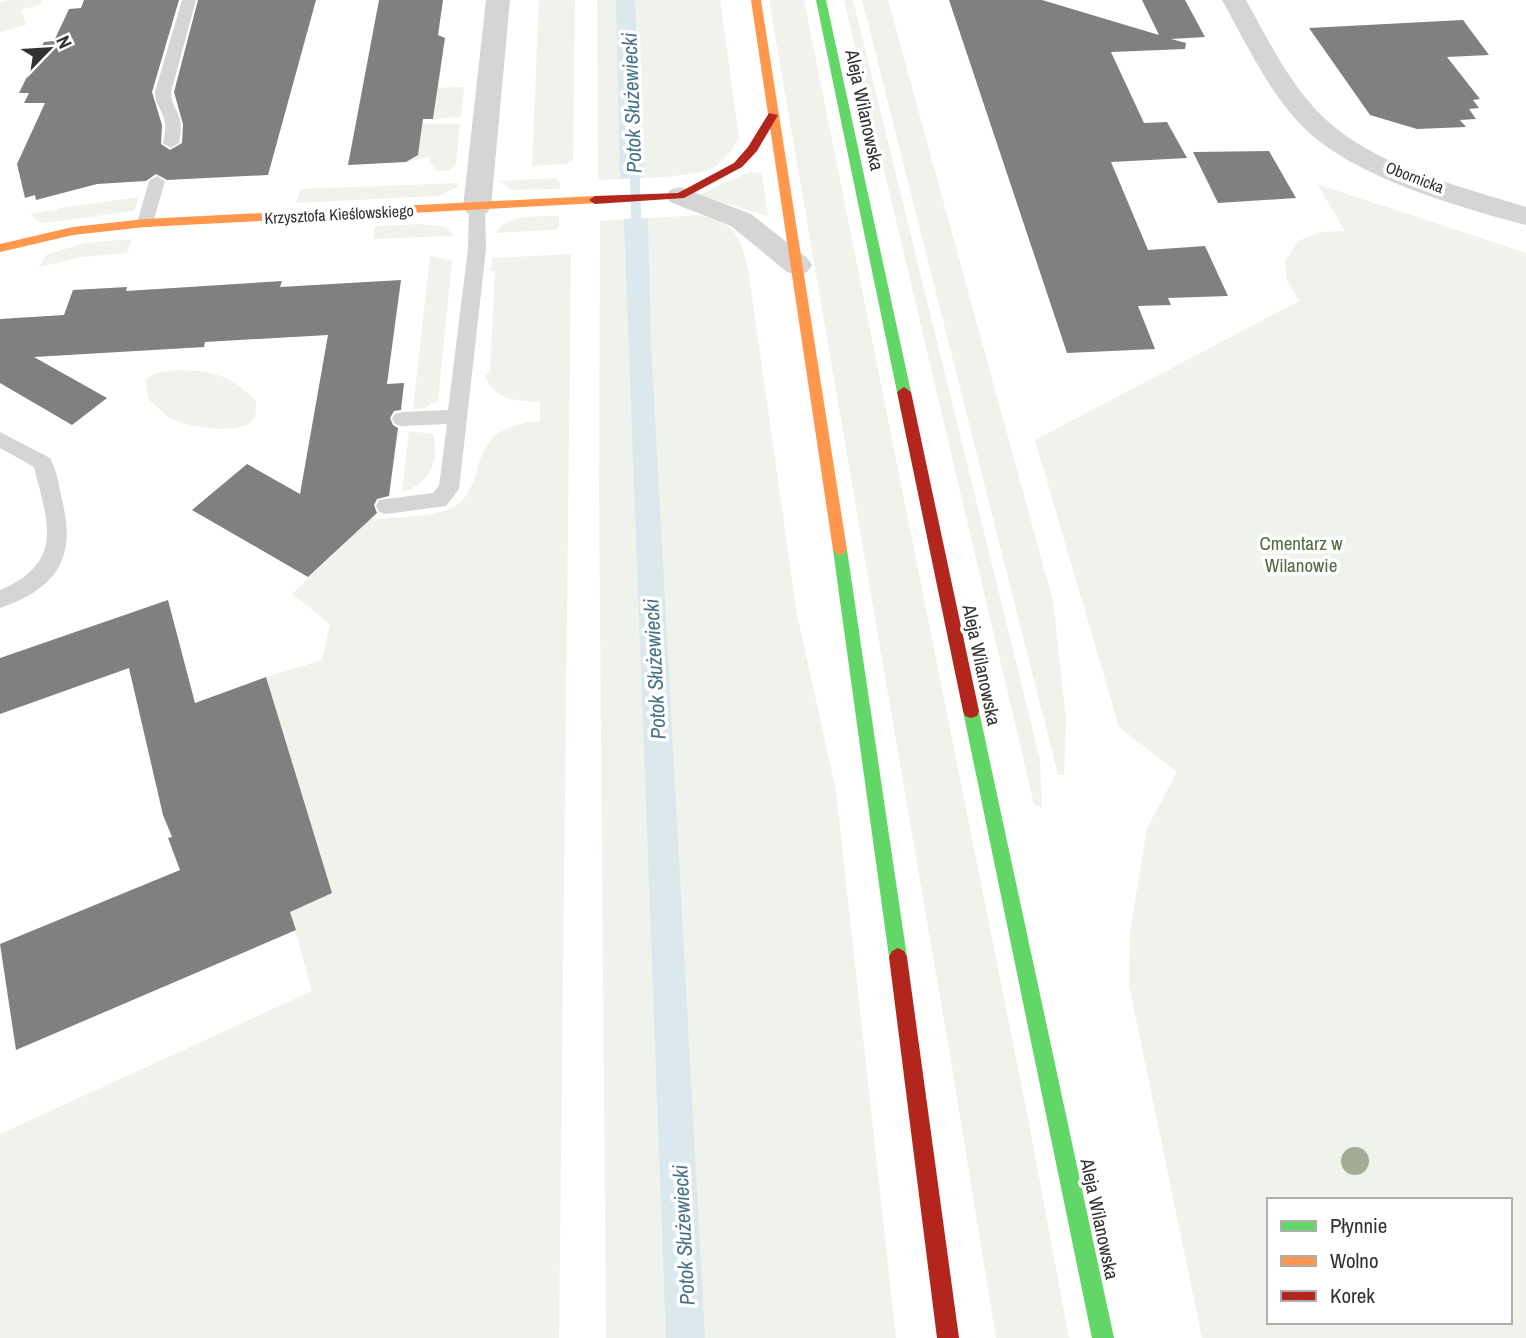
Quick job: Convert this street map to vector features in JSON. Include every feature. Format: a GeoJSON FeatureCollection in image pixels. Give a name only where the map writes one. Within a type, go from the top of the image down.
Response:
{"type":"FeatureCollection","features":[{"type":"Feature","properties":{"kind":"main road"},"geometry":{"type":"LineString","coordinates":[[756,0],[876,796],[948,1338]]}},
{"type":"Feature","properties":{"kind":"main road","name":"Aleja Wilanowska"},"geometry":{"type":"LineString","coordinates":[[821,0],[1103,1338]]}},
{"type":"Feature","properties":{"kind":"main road"},"geometry":{"type":"LineString","coordinates":[[671,197],[738,165],[753,149],[773,115]]}},
{"type":"Feature","properties":{"kind":"main road","name":"Krzysztofa Kieślowskiego"},"geometry":{"type":"LineString","coordinates":[[0,248],[73,231],[145,223],[671,197]]}},
{"type":"Feature","properties":{"kind":"street"},"geometry":{"type":"LineString","coordinates":[[477,207],[498,0]]}},
{"type":"Feature","properties":{"kind":"street","name":"Obornicka"},"geometry":{"type":"LineString","coordinates":[[1234,0],[1291,94],[1313,122],[1348,149],[1405,175],[1526,216]]}},
{"type":"Feature","properties":{"kind":"street"},"geometry":{"type":"LineString","coordinates":[[671,197],[741,220],[797,265]]}},
{"type":"Feature","properties":{"kind":"lane"},"geometry":{"type":"LineString","coordinates":[[172,143],[176,122],[163,99],[163,92],[189,0]]}},
{"type":"Feature","properties":{"kind":"lane"},"geometry":{"type":"LineString","coordinates":[[145,223],[157,181]]}},
{"type":"Feature","properties":{"kind":"lane"},"geometry":{"type":"LineString","coordinates":[[386,506],[430,501],[445,495],[450,482],[477,249],[477,207]]}},
{"type":"Feature","properties":{"kind":"lane"},"geometry":{"type":"LineString","coordinates":[[402,419],[458,417]]}},
{"type":"Feature","properties":{"kind":"lane"},"geometry":{"type":"LineString","coordinates":[[0,439],[43,463],[58,529],[58,550],[40,579],[0,599]]}},
{"type":"Feature","properties":{"kind":"green space"},"geometry":{"type":"Polygon","coordinates":[[[41,0],[42,4],[21,10],[26,25],[0,32],[0,2],[41,0]]]}},
{"type":"Feature","properties":{"kind":"green space"},"geometry":{"type":"Polygon","coordinates":[[[539,0],[575,0],[573,160],[567,164],[532,166],[539,0]]]}},
{"type":"Feature","properties":{"kind":"green space"},"geometry":{"type":"Polygon","coordinates":[[[597,0],[720,0],[739,137],[729,154],[714,167],[691,174],[598,180],[597,0]]]}},
{"type":"Feature","properties":{"kind":"green space"},"geometry":{"type":"Polygon","coordinates":[[[769,0],[804,0],[1028,1118],[1069,1338],[996,1338],[769,0]]]}},
{"type":"Feature","properties":{"kind":"green space"},"geometry":{"type":"Polygon","coordinates":[[[844,0],[853,0],[1040,760],[1042,807],[1034,804],[844,0]]]}},
{"type":"Feature","properties":{"kind":"green space"},"geometry":{"type":"Polygon","coordinates":[[[862,0],[888,0],[1053,601],[1066,719],[1064,775],[1058,775],[862,0]]]}},
{"type":"Feature","properties":{"kind":"green space"},"geometry":{"type":"Polygon","coordinates":[[[464,87],[461,117],[434,119],[438,89],[432,88],[464,87]]]}},
{"type":"Feature","properties":{"kind":"green space"},"geometry":{"type":"Polygon","coordinates":[[[423,124],[460,124],[456,164],[449,171],[437,171],[430,163],[429,157],[406,162],[418,155],[423,124]]]}},
{"type":"Feature","properties":{"kind":"green space"},"geometry":{"type":"Polygon","coordinates":[[[750,172],[762,173],[768,216],[698,195],[750,172]]]}},
{"type":"Feature","properties":{"kind":"green space"},"geometry":{"type":"Polygon","coordinates":[[[555,178],[559,181],[560,189],[512,190],[499,181],[555,178]]]}},
{"type":"Feature","properties":{"kind":"green space"},"geometry":{"type":"Polygon","coordinates":[[[459,183],[456,188],[438,196],[296,203],[301,189],[459,183]]]}},
{"type":"Feature","properties":{"kind":"green space","name":"Cmentarz w Wilanowie"},"geometry":{"type":"Polygon","coordinates":[[[1317,184],[1526,253],[1526,1338],[1202,1338],[1129,985],[1130,932],[1147,828],[1177,772],[1119,727],[1035,440],[1299,301],[1287,280],[1285,261],[1298,241],[1320,232],[1345,231],[1317,184]]]}},
{"type":"Feature","properties":{"kind":"green space"},"geometry":{"type":"Polygon","coordinates":[[[139,197],[134,211],[44,223],[37,221],[31,214],[52,212],[59,208],[139,197]]]}},
{"type":"Feature","properties":{"kind":"green space"},"geometry":{"type":"Polygon","coordinates":[[[700,215],[722,223],[734,233],[742,247],[748,269],[797,614],[836,791],[896,1338],[606,1338],[599,493],[600,221],[700,215]]]}},
{"type":"Feature","properties":{"kind":"green space"},"geometry":{"type":"Polygon","coordinates":[[[559,216],[559,227],[553,230],[496,233],[515,219],[559,216]]]}},
{"type":"Feature","properties":{"kind":"green space"},"geometry":{"type":"Polygon","coordinates":[[[422,224],[446,227],[454,236],[373,239],[375,226],[422,224]]]}},
{"type":"Feature","properties":{"kind":"green space"},"geometry":{"type":"Polygon","coordinates":[[[132,239],[127,253],[82,257],[39,267],[46,255],[84,243],[132,239]]]}},
{"type":"Feature","properties":{"kind":"green space"},"geometry":{"type":"Polygon","coordinates":[[[571,254],[559,1338],[0,1338],[0,1134],[312,991],[290,911],[332,892],[266,677],[322,660],[330,624],[292,594],[360,529],[346,520],[415,516],[452,508],[464,499],[486,446],[497,435],[514,426],[540,421],[540,402],[515,400],[501,395],[494,390],[485,376],[490,371],[495,271],[490,271],[493,258],[571,254]]]}},
{"type":"Feature","properties":{"kind":"green space"},"geometry":{"type":"Polygon","coordinates":[[[430,256],[452,261],[438,400],[425,408],[413,409],[430,256]]]}},
{"type":"Feature","properties":{"kind":"green space"},"geometry":{"type":"Polygon","coordinates":[[[174,370],[198,371],[229,379],[256,401],[253,420],[244,426],[223,429],[199,427],[170,418],[149,400],[145,380],[155,373],[174,370]]]}},
{"type":"Feature","properties":{"kind":"green space"},"geometry":{"type":"Polygon","coordinates":[[[409,431],[433,434],[434,462],[419,484],[402,492],[409,431]]]}},
{"type":"Feature","properties":{"kind":"water"},"geometry":{"type":"Polygon","coordinates":[[[616,0],[635,0],[644,177],[620,179],[616,0]]]}},
{"type":"Feature","properties":{"kind":"water"},"geometry":{"type":"Polygon","coordinates":[[[648,218],[651,343],[705,1338],[666,1338],[624,219],[648,218]]]}},
{"type":"Feature","properties":{"kind":"building"},"geometry":{"type":"Polygon","coordinates":[[[84,0],[179,0],[152,92],[162,125],[161,144],[170,150],[182,143],[183,124],[174,92],[198,0],[316,0],[268,175],[167,180],[156,174],[146,181],[97,184],[36,200],[35,195],[25,198],[17,164],[45,103],[24,103],[29,93],[19,93],[44,42],[54,41],[69,9],[81,8],[84,0]]]}},
{"type":"Feature","properties":{"kind":"building"},"geometry":{"type":"Polygon","coordinates":[[[379,0],[443,0],[438,35],[445,38],[433,119],[423,119],[418,155],[406,162],[348,165],[379,0]]]}},
{"type":"Feature","properties":{"kind":"building"},"geometry":{"type":"Polygon","coordinates":[[[949,0],[1042,0],[1159,35],[1142,0],[1185,0],[1205,37],[1171,39],[1186,43],[1185,49],[1111,52],[1144,123],[1167,122],[1187,158],[1111,162],[1148,250],[1205,246],[1228,296],[1168,298],[1171,305],[1138,306],[1155,349],[1067,353],[949,0]]]}},
{"type":"Feature","properties":{"kind":"building"},"geometry":{"type":"Polygon","coordinates":[[[1463,20],[1489,55],[1447,57],[1480,99],[1473,100],[1479,108],[1469,109],[1476,119],[1460,120],[1466,127],[1417,129],[1370,115],[1309,28],[1463,20]]]}},
{"type":"Feature","properties":{"kind":"building"},"geometry":{"type":"Polygon","coordinates":[[[1269,151],[1296,198],[1218,203],[1193,152],[1269,151]]]}},
{"type":"Feature","properties":{"kind":"building"},"geometry":{"type":"Polygon","coordinates":[[[401,280],[387,384],[404,383],[401,410],[394,411],[390,418],[398,428],[389,496],[377,499],[374,505],[377,513],[308,577],[192,510],[247,464],[300,494],[328,335],[205,342],[204,347],[34,357],[107,398],[72,425],[0,383],[0,319],[64,315],[73,290],[127,287],[126,291],[282,281],[280,287],[401,280]]]}},
{"type":"Feature","properties":{"kind":"building"},"geometry":{"type":"Polygon","coordinates":[[[168,600],[195,703],[266,677],[332,893],[290,912],[296,930],[16,1050],[0,944],[180,870],[168,838],[172,837],[163,815],[129,668],[0,714],[0,658],[168,600]]]}},
{"type":"Feature","properties":{"kind":"waterway","name":"Potok Służewiecki"},"geometry":{"type":"LineString","coordinates":[[634,159],[637,236]]}},
{"type":"Feature","properties":{"kind":"traffic: fast"},"geometry":{"type":"LineString","coordinates":[[821,0],[904,392]]}},
{"type":"Feature","properties":{"kind":"traffic: fast"},"geometry":{"type":"LineString","coordinates":[[840,550],[898,957]]}},
{"type":"Feature","properties":{"kind":"traffic: fast"},"geometry":{"type":"LineString","coordinates":[[971,711],[1103,1338]]}},
{"type":"Feature","properties":{"kind":"traffic: slow"},"geometry":{"type":"LineString","coordinates":[[756,0],[840,550]]}},
{"type":"Feature","properties":{"kind":"traffic: slow"},"geometry":{"type":"LineString","coordinates":[[0,248],[73,231],[145,223],[595,200]]}},
{"type":"Feature","properties":{"kind":"traffic: jam"},"geometry":{"type":"LineString","coordinates":[[595,200],[680,196],[738,165],[753,149],[773,115]]}},
{"type":"Feature","properties":{"kind":"traffic: jam"},"geometry":{"type":"LineString","coordinates":[[904,392],[971,711]]}},
{"type":"Feature","properties":{"kind":"traffic: jam"},"geometry":{"type":"LineString","coordinates":[[898,957],[948,1338]]}}]}
